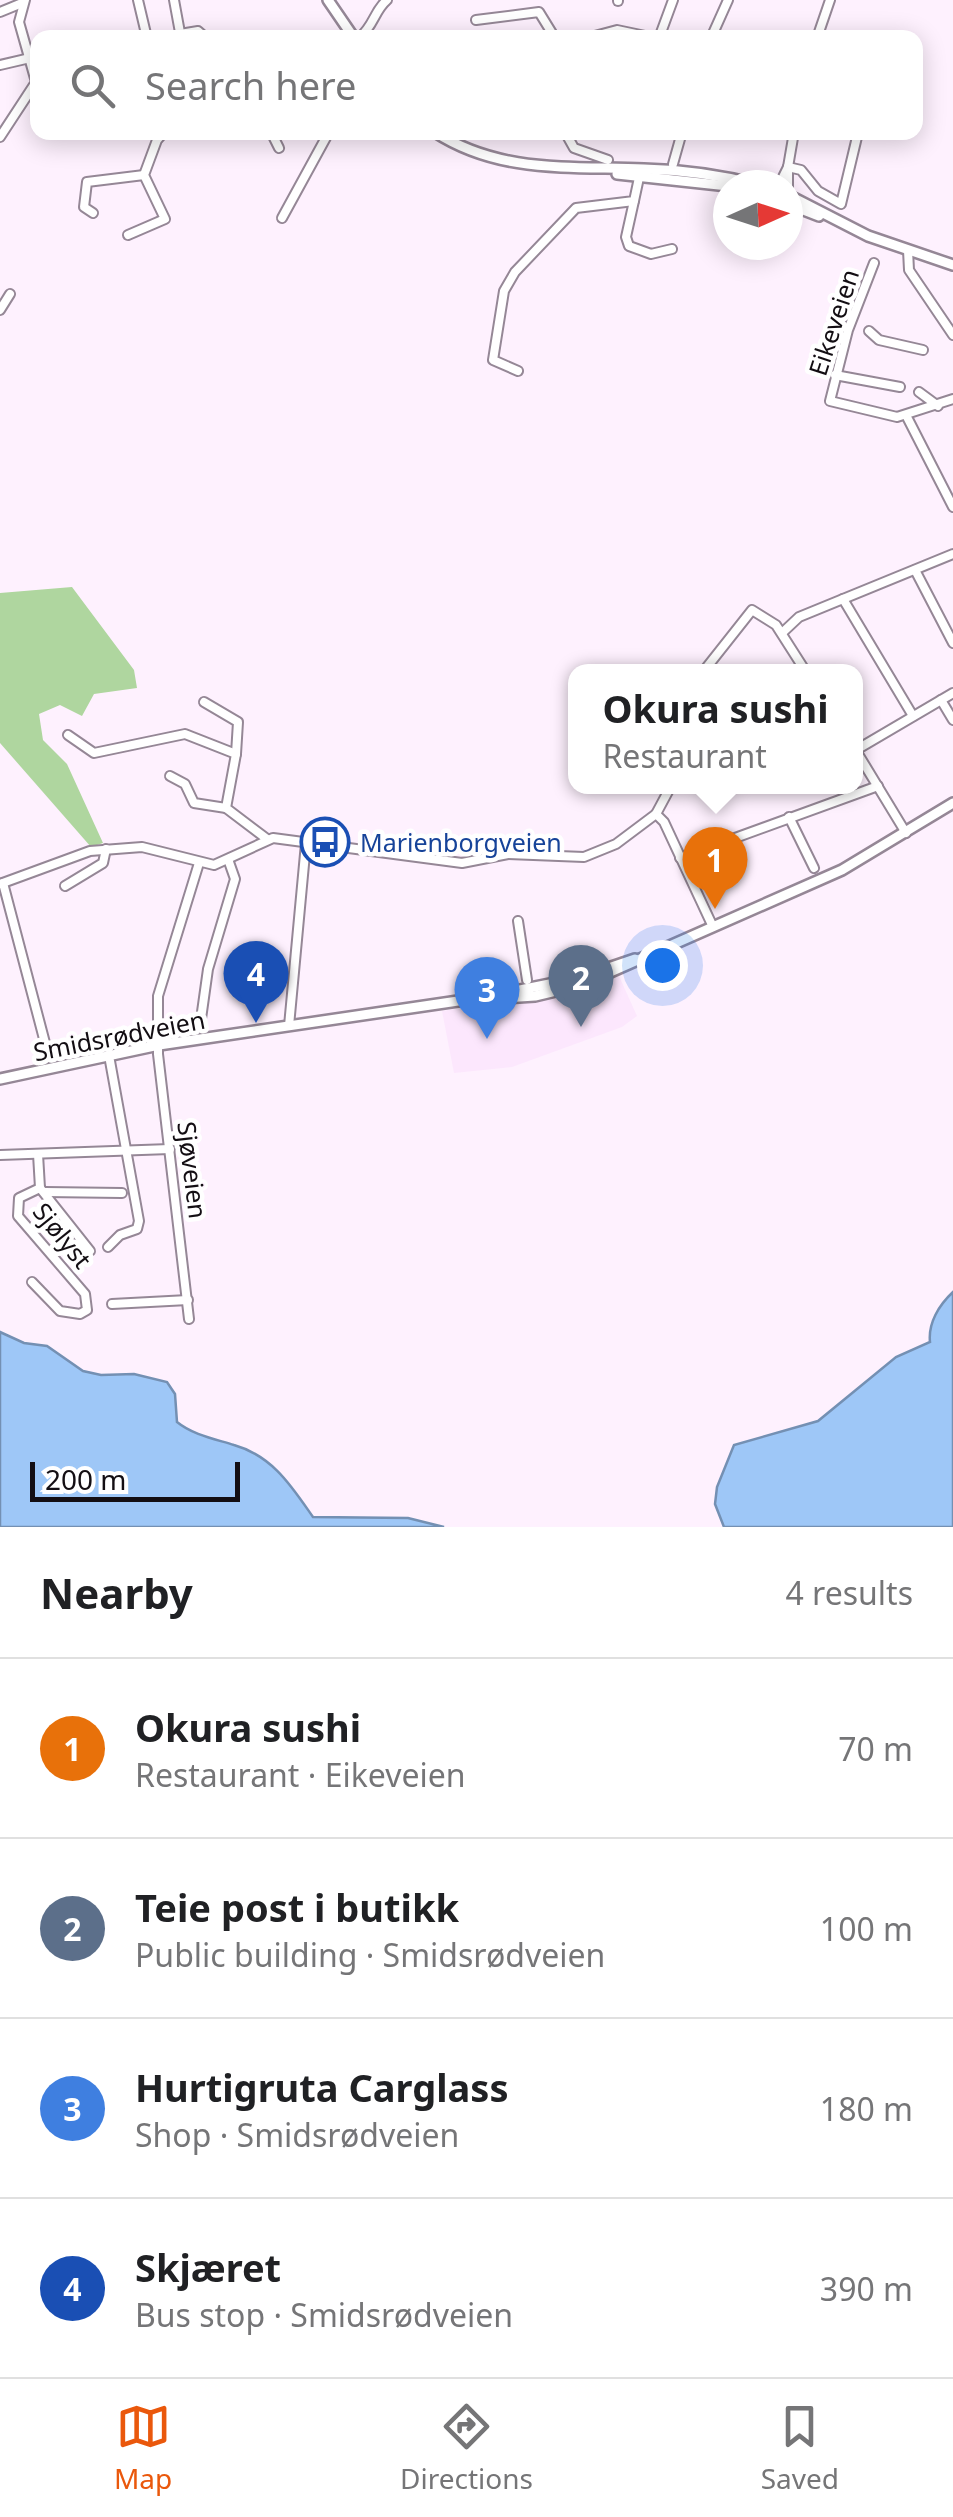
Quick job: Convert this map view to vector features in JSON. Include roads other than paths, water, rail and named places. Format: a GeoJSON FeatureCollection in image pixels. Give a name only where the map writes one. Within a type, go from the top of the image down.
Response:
{"type":"FeatureCollection","features":[{"type":"Feature","properties":{"kind":"main road"},"geometry":{"type":"LineString","coordinates":[[328,0],[350,30]]}},
{"type":"Feature","properties":{"kind":"main road"},"geometry":{"type":"LineString","coordinates":[[450,140],[472,152],[506,162],[713,175]]}},
{"type":"Feature","properties":{"kind":"main road"},"geometry":{"type":"LineString","coordinates":[[640,172],[713,184]]}},
{"type":"Feature","properties":{"kind":"main road"},"geometry":{"type":"LineString","coordinates":[[803,202],[831,219]]}},
{"type":"Feature","properties":{"kind":"main road"},"geometry":{"type":"LineString","coordinates":[[803,209],[953,265]]}},
{"type":"Feature","properties":{"kind":"main road","name":"Smidsrødveien"},"geometry":{"type":"LineString","coordinates":[[0,1079],[159,1045],[568,989],[616,973],[842,870],[953,804]]}},
{"type":"Feature","properties":{"kind":"street"},"geometry":{"type":"LineString","coordinates":[[138,0],[145,30]]}},
{"type":"Feature","properties":{"kind":"street"},"geometry":{"type":"LineString","coordinates":[[174,0],[180,30]]}},
{"type":"Feature","properties":{"kind":"street"},"geometry":{"type":"LineString","coordinates":[[368,30],[387,0]]}},
{"type":"Feature","properties":{"kind":"street"},"geometry":{"type":"LineString","coordinates":[[660,30],[673,0]]}},
{"type":"Feature","properties":{"kind":"street"},"geometry":{"type":"LineString","coordinates":[[714,30],[728,0]]}},
{"type":"Feature","properties":{"kind":"street"},"geometry":{"type":"LineString","coordinates":[[820,30],[830,0]]}},
{"type":"Feature","properties":{"kind":"street"},"geometry":{"type":"LineString","coordinates":[[0,12],[23,2]]}},
{"type":"Feature","properties":{"kind":"street"},"geometry":{"type":"LineString","coordinates":[[0,66],[30,58],[19,22],[23,2]]}},
{"type":"Feature","properties":{"kind":"street"},"geometry":{"type":"LineString","coordinates":[[476,20],[539,12],[550,30]]}},
{"type":"Feature","properties":{"kind":"street"},"geometry":{"type":"LineString","coordinates":[[0,137],[30,93]]}},
{"type":"Feature","properties":{"kind":"street"},"geometry":{"type":"LineString","coordinates":[[128,235],[165,219],[144,176],[157,140]]}},
{"type":"Feature","properties":{"kind":"street"},"geometry":{"type":"LineString","coordinates":[[275,140],[279,148]]}},
{"type":"Feature","properties":{"kind":"street"},"geometry":{"type":"LineString","coordinates":[[282,218],[325,140]]}},
{"type":"Feature","properties":{"kind":"street"},"geometry":{"type":"LineString","coordinates":[[570,140],[574,148],[608,160]]}},
{"type":"Feature","properties":{"kind":"street"},"geometry":{"type":"LineString","coordinates":[[672,164],[680,140]]}},
{"type":"Feature","properties":{"kind":"street"},"geometry":{"type":"LineString","coordinates":[[786,170],[793,140]]}},
{"type":"Feature","properties":{"kind":"street"},"geometry":{"type":"LineString","coordinates":[[788,167],[802,170],[818,192],[842,204],[858,140]]}},
{"type":"Feature","properties":{"kind":"street"},"geometry":{"type":"LineString","coordinates":[[640,172],[626,237],[629,246],[651,254],[672,249]]}},
{"type":"Feature","properties":{"kind":"street"},"geometry":{"type":"LineString","coordinates":[[94,214],[84,210],[87,182],[144,176]]}},
{"type":"Feature","properties":{"kind":"street"},"geometry":{"type":"LineString","coordinates":[[518,372],[493,360],[508,281],[571,211],[586,204],[634,201]]}},
{"type":"Feature","properties":{"kind":"street"},"geometry":{"type":"LineString","coordinates":[[908,250],[906,260],[911,273],[953,335]]}},
{"type":"Feature","properties":{"kind":"street"},"geometry":{"type":"LineString","coordinates":[[911,273],[920,254]]}},
{"type":"Feature","properties":{"kind":"street","name":"Eikeveien"},"geometry":{"type":"LineString","coordinates":[[874,263],[835,375],[830,402],[907,417]]}},
{"type":"Feature","properties":{"kind":"street"},"geometry":{"type":"LineString","coordinates":[[0,310],[10,294]]}},
{"type":"Feature","properties":{"kind":"street"},"geometry":{"type":"LineString","coordinates":[[869,331],[879,340],[923,350]]}},
{"type":"Feature","properties":{"kind":"street"},"geometry":{"type":"LineString","coordinates":[[835,375],[900,387]]}},
{"type":"Feature","properties":{"kind":"street"},"geometry":{"type":"LineString","coordinates":[[919,392],[938,406]]}},
{"type":"Feature","properties":{"kind":"street"},"geometry":{"type":"LineString","coordinates":[[953,399],[907,417],[953,507]]}},
{"type":"Feature","properties":{"kind":"street"},"geometry":{"type":"LineString","coordinates":[[782,633],[799,617],[953,554]]}},
{"type":"Feature","properties":{"kind":"street"},"geometry":{"type":"LineString","coordinates":[[914,570],[953,643]]}},
{"type":"Feature","properties":{"kind":"street"},"geometry":{"type":"LineString","coordinates":[[843,598],[913,716]]}},
{"type":"Feature","properties":{"kind":"street"},"geometry":{"type":"LineString","coordinates":[[710,664],[752,610],[772,621],[801,664]]}},
{"type":"Feature","properties":{"kind":"street"},"geometry":{"type":"LineString","coordinates":[[863,745],[953,693]]}},
{"type":"Feature","properties":{"kind":"street"},"geometry":{"type":"LineString","coordinates":[[941,700],[953,720]]}},
{"type":"Feature","properties":{"kind":"street"},"geometry":{"type":"LineString","coordinates":[[204,702],[238,722],[226,808]]}},
{"type":"Feature","properties":{"kind":"street"},"geometry":{"type":"LineString","coordinates":[[68,735],[94,753],[185,734],[236,754]]}},
{"type":"Feature","properties":{"kind":"street"},"geometry":{"type":"LineString","coordinates":[[863,763],[906,834]]}},
{"type":"Feature","properties":{"kind":"street"},"geometry":{"type":"LineString","coordinates":[[170,776],[185,784],[194,803],[226,808],[267,840],[462,863],[508,854],[578,857],[602,852],[656,814],[667,794]]}},
{"type":"Feature","properties":{"kind":"street"},"geometry":{"type":"LineString","coordinates":[[863,791],[878,786]]}},
{"type":"Feature","properties":{"kind":"street"},"geometry":{"type":"LineString","coordinates":[[680,858],[855,794]]}},
{"type":"Feature","properties":{"kind":"street"},"geometry":{"type":"LineString","coordinates":[[656,814],[664,822],[713,928]]}},
{"type":"Feature","properties":{"kind":"street"},"geometry":{"type":"LineString","coordinates":[[789,817],[814,868]]}},
{"type":"Feature","properties":{"kind":"street"},"geometry":{"type":"LineString","coordinates":[[49,1058],[2,884],[63,858],[106,849],[142,847],[200,864],[229,862],[267,840]]}},
{"type":"Feature","properties":{"kind":"street"},"geometry":{"type":"LineString","coordinates":[[289,1026],[306,843]]}},
{"type":"Feature","properties":{"kind":"street"},"geometry":{"type":"LineString","coordinates":[[65,886],[103,863],[106,849]]}},
{"type":"Feature","properties":{"kind":"street"},"geometry":{"type":"LineString","coordinates":[[201,1020],[208,970],[234,879],[229,862]]}},
{"type":"Feature","properties":{"kind":"street","name":"Sjøveien"},"geometry":{"type":"LineString","coordinates":[[189,1319],[159,1045],[162,976],[200,864]]}},
{"type":"Feature","properties":{"kind":"street"},"geometry":{"type":"LineString","coordinates":[[518,921],[527,980]]}},
{"type":"Feature","properties":{"kind":"street","name":"Smidsrødveien"},"geometry":{"type":"LineString","coordinates":[[110,1061],[120,1110]]}},
{"type":"Feature","properties":{"kind":"street","name":"Sjølyst"},"geometry":{"type":"LineString","coordinates":[[108,1247],[139,1226],[120,1110]]}},
{"type":"Feature","properties":{"kind":"street"},"geometry":{"type":"LineString","coordinates":[[0,1154],[170,1149]]}},
{"type":"Feature","properties":{"kind":"street","name":"Sjølyst"},"geometry":{"type":"LineString","coordinates":[[38,1154],[42,1190],[56,1213],[90,1252]]}},
{"type":"Feature","properties":{"kind":"street","name":"Sjølyst"},"geometry":{"type":"LineString","coordinates":[[32,1282],[60,1310],[80,1314],[86,1310],[85,1294],[18,1216],[20,1198],[42,1190],[122,1192]]}},
{"type":"Feature","properties":{"kind":"street"},"geometry":{"type":"LineString","coordinates":[[112,1304],[188,1300]]}},
{"type":"Feature","properties":{"kind":"water"},"geometry":{"type":"Polygon","coordinates":[[[953,1292],[953,1527],[724,1527],[715,1504],[717,1487],[734,1445],[818,1421],[896,1357],[930,1342],[936,1315],[953,1292]]]}},
{"type":"Feature","properties":{"kind":"water"},"geometry":{"type":"Polygon","coordinates":[[[0,1332],[24,1343],[47,1346],[83,1371],[134,1374],[167,1382],[175,1394],[177,1422],[260,1457],[280,1474],[313,1517],[408,1518],[444,1527],[0,1527],[0,1332]]]}},
{"type":"Feature","properties":{"kind":"place","name":"Marienborgveien"},"geometry":{"type":"Point","coordinates":[325,842]}},
{"type":"Feature","properties":{"kind":"place","name":"Okura sushi"},"geometry":{"type":"Point","coordinates":[715,909]}},
{"type":"Feature","properties":{"kind":"place","name":"Skjæret"},"geometry":{"type":"Point","coordinates":[256,1023]}},
{"type":"Feature","properties":{"kind":"place","name":"Teie post i butikk"},"geometry":{"type":"Point","coordinates":[581,1027]}},
{"type":"Feature","properties":{"kind":"place","name":"Hurtigruta Carglass"},"geometry":{"type":"Point","coordinates":[487,1039]}}]}
